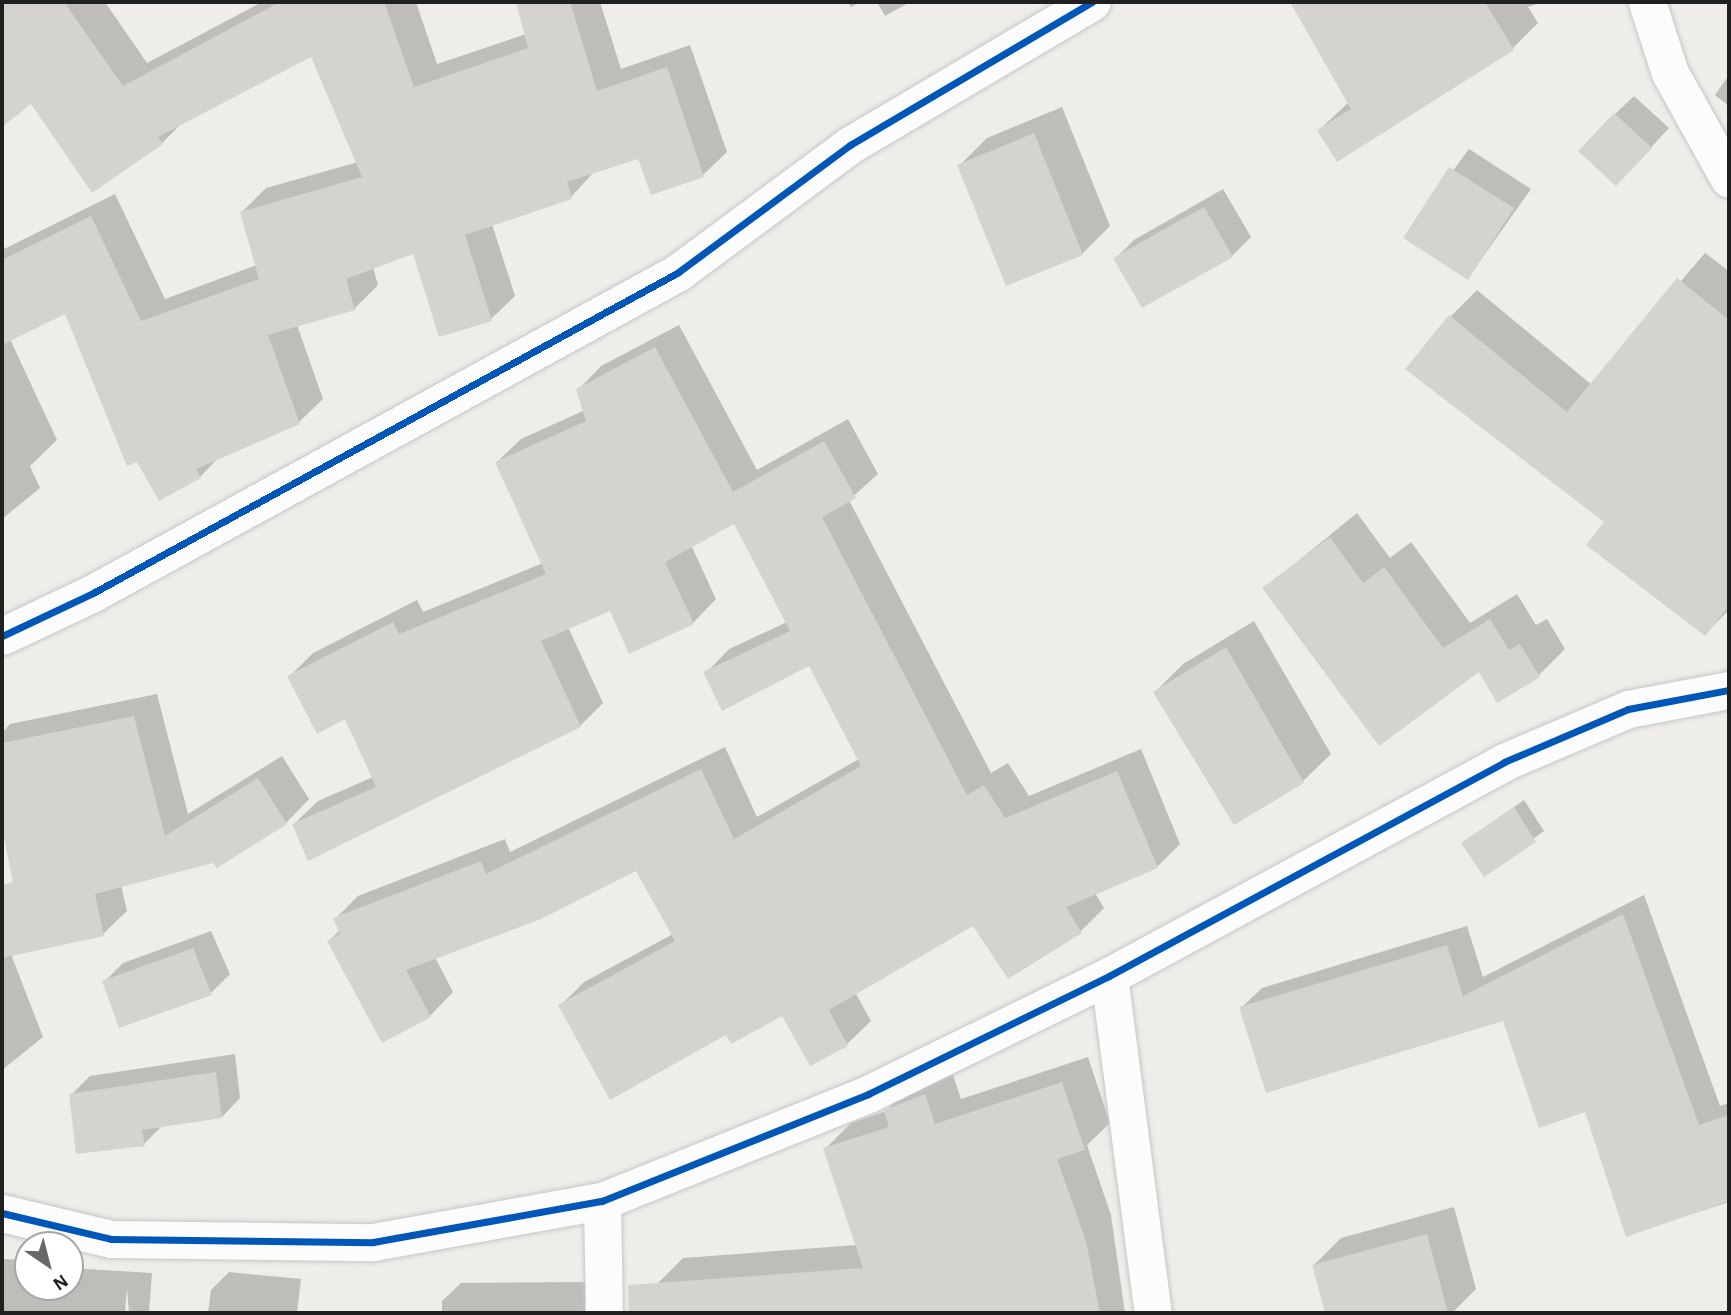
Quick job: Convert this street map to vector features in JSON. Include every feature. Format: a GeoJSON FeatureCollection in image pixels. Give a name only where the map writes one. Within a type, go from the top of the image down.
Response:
{"type":"FeatureCollection","features":[{"type":"Feature","properties":{"kind":"street"},"geometry":{"type":"LineString","coordinates":[[2,636],[93,593],[677,273],[850,145],[1092,2]]}},
{"type":"Feature","properties":{"kind":"street"},"geometry":{"type":"LineString","coordinates":[[1647,2],[1670,73],[1729,179]]}},
{"type":"Feature","properties":{"kind":"street"},"geometry":{"type":"LineString","coordinates":[[2,1213],[111,1239],[373,1242],[602,1201],[869,1094],[1109,976],[1504,762],[1628,709],[1729,690]]}},
{"type":"Feature","properties":{"kind":"street"},"geometry":{"type":"LineString","coordinates":[[1109,976],[1153,1313]]}},
{"type":"Feature","properties":{"kind":"street"},"geometry":{"type":"LineString","coordinates":[[602,1201],[604,1313]]}},
{"type":"Feature","properties":{"kind":"building"},"geometry":{"type":"Polygon","coordinates":[[[2,2],[64,2],[123,86],[280,2],[384,2],[414,87],[528,48],[516,2],[570,2],[597,91],[667,67],[704,177],[651,195],[638,159],[567,182],[572,199],[465,235],[492,321],[439,337],[413,254],[346,279],[355,310],[268,335],[300,424],[196,469],[201,478],[159,501],[137,462],[127,466],[65,314],[2,345],[2,260],[91,216],[141,321],[259,279],[240,212],[362,177],[311,57],[158,137],[163,144],[92,193],[31,104],[2,127],[2,2]]]}},
{"type":"Feature","properties":{"kind":"building"},"geometry":{"type":"Polygon","coordinates":[[[1290,2],[1485,2],[1514,50],[1337,162],[1317,130],[1351,109],[1290,2]]]}},
{"type":"Feature","properties":{"kind":"building"},"geometry":{"type":"Polygon","coordinates":[[[1614,113],[1652,148],[1616,186],[1578,151],[1614,113]]]}},
{"type":"Feature","properties":{"kind":"building"},"geometry":{"type":"Polygon","coordinates":[[[1034,133],[1083,255],[1006,286],[957,165],[1034,133]]]}},
{"type":"Feature","properties":{"kind":"building"},"geometry":{"type":"Polygon","coordinates":[[[1449,167],[1514,208],[1468,280],[1403,238],[1449,167]]]}},
{"type":"Feature","properties":{"kind":"building"},"geometry":{"type":"Polygon","coordinates":[[[1204,207],[1233,257],[1142,308],[1113,258],[1204,207]]]}},
{"type":"Feature","properties":{"kind":"building"},"geometry":{"type":"Polygon","coordinates":[[[1677,278],[1729,320],[1729,606],[1705,636],[1586,545],[1604,522],[1405,369],[1449,315],[1567,412],[1677,278]]]}},
{"type":"Feature","properties":{"kind":"building"},"geometry":{"type":"Polygon","coordinates":[[[655,347],[733,492],[824,441],[856,498],[822,517],[967,795],[984,785],[1005,818],[1117,771],[1158,868],[1066,907],[1082,933],[1008,979],[973,926],[829,1010],[848,1046],[810,1066],[782,1016],[731,1044],[726,1035],[610,1100],[558,1005],[675,941],[636,871],[541,919],[406,970],[431,1017],[382,1043],[327,941],[340,934],[333,918],[481,861],[486,874],[701,769],[734,839],[861,766],[809,666],[722,711],[703,672],[790,631],[734,524],[665,562],[694,624],[629,654],[610,611],[541,641],[581,727],[308,861],[292,824],[376,787],[345,719],[317,734],[287,676],[393,622],[399,634],[546,574],[495,462],[586,421],[576,389],[655,347]]]}},
{"type":"Feature","properties":{"kind":"building"},"geometry":{"type":"Polygon","coordinates":[[[1330,537],[1363,583],[1384,567],[1443,648],[1490,619],[1509,650],[1520,644],[1540,677],[1497,703],[1479,672],[1379,746],[1262,588],[1330,537]]]}},
{"type":"Feature","properties":{"kind":"building"},"geometry":{"type":"Polygon","coordinates":[[[1226,647],[1304,783],[1234,825],[1153,692],[1226,647]]]}},
{"type":"Feature","properties":{"kind":"building"},"geometry":{"type":"Polygon","coordinates":[[[134,716],[165,836],[258,778],[287,824],[217,868],[213,863],[95,894],[104,936],[2,958],[2,885],[13,882],[2,828],[2,743],[134,716]]]}},
{"type":"Feature","properties":{"kind":"building"},"geometry":{"type":"Polygon","coordinates":[[[1514,807],[1536,842],[1484,877],[1461,843],[1514,807]]]}},
{"type":"Feature","properties":{"kind":"building"},"geometry":{"type":"Polygon","coordinates":[[[1623,914],[1699,1125],[1729,1115],[1729,1201],[1626,1237],[1585,1112],[1539,1128],[1503,1021],[1266,1093],[1239,1007],[1447,945],[1463,996],[1623,914]]]}},
{"type":"Feature","properties":{"kind":"building"},"geometry":{"type":"Polygon","coordinates":[[[193,948],[212,995],[119,1028],[102,981],[193,948]]]}},
{"type":"Feature","properties":{"kind":"building"},"geometry":{"type":"Polygon","coordinates":[[[216,1072],[222,1118],[142,1130],[145,1146],[76,1154],[69,1094],[216,1072]]]}},
{"type":"Feature","properties":{"kind":"building"},"geometry":{"type":"Polygon","coordinates":[[[1062,1082],[1085,1150],[1057,1159],[1086,1241],[1100,1313],[629,1313],[628,1285],[863,1268],[823,1148],[889,1127],[884,1110],[925,1094],[935,1124],[1062,1082]]]}},
{"type":"Feature","properties":{"kind":"building"},"geometry":{"type":"Polygon","coordinates":[[[1427,1234],[1448,1313],[1325,1313],[1312,1265],[1427,1234]]]}},
{"type":"Feature","properties":{"kind":"cycle path"},"geometry":{"type":"LineString","coordinates":[[2,636],[93,593],[677,273],[850,145],[1092,2]]}},
{"type":"Feature","properties":{"kind":"cycle path"},"geometry":{"type":"LineString","coordinates":[[2,1213],[111,1239],[373,1242],[602,1201],[868,1094],[1109,976],[1504,762],[1628,709],[1729,690]]}}]}
